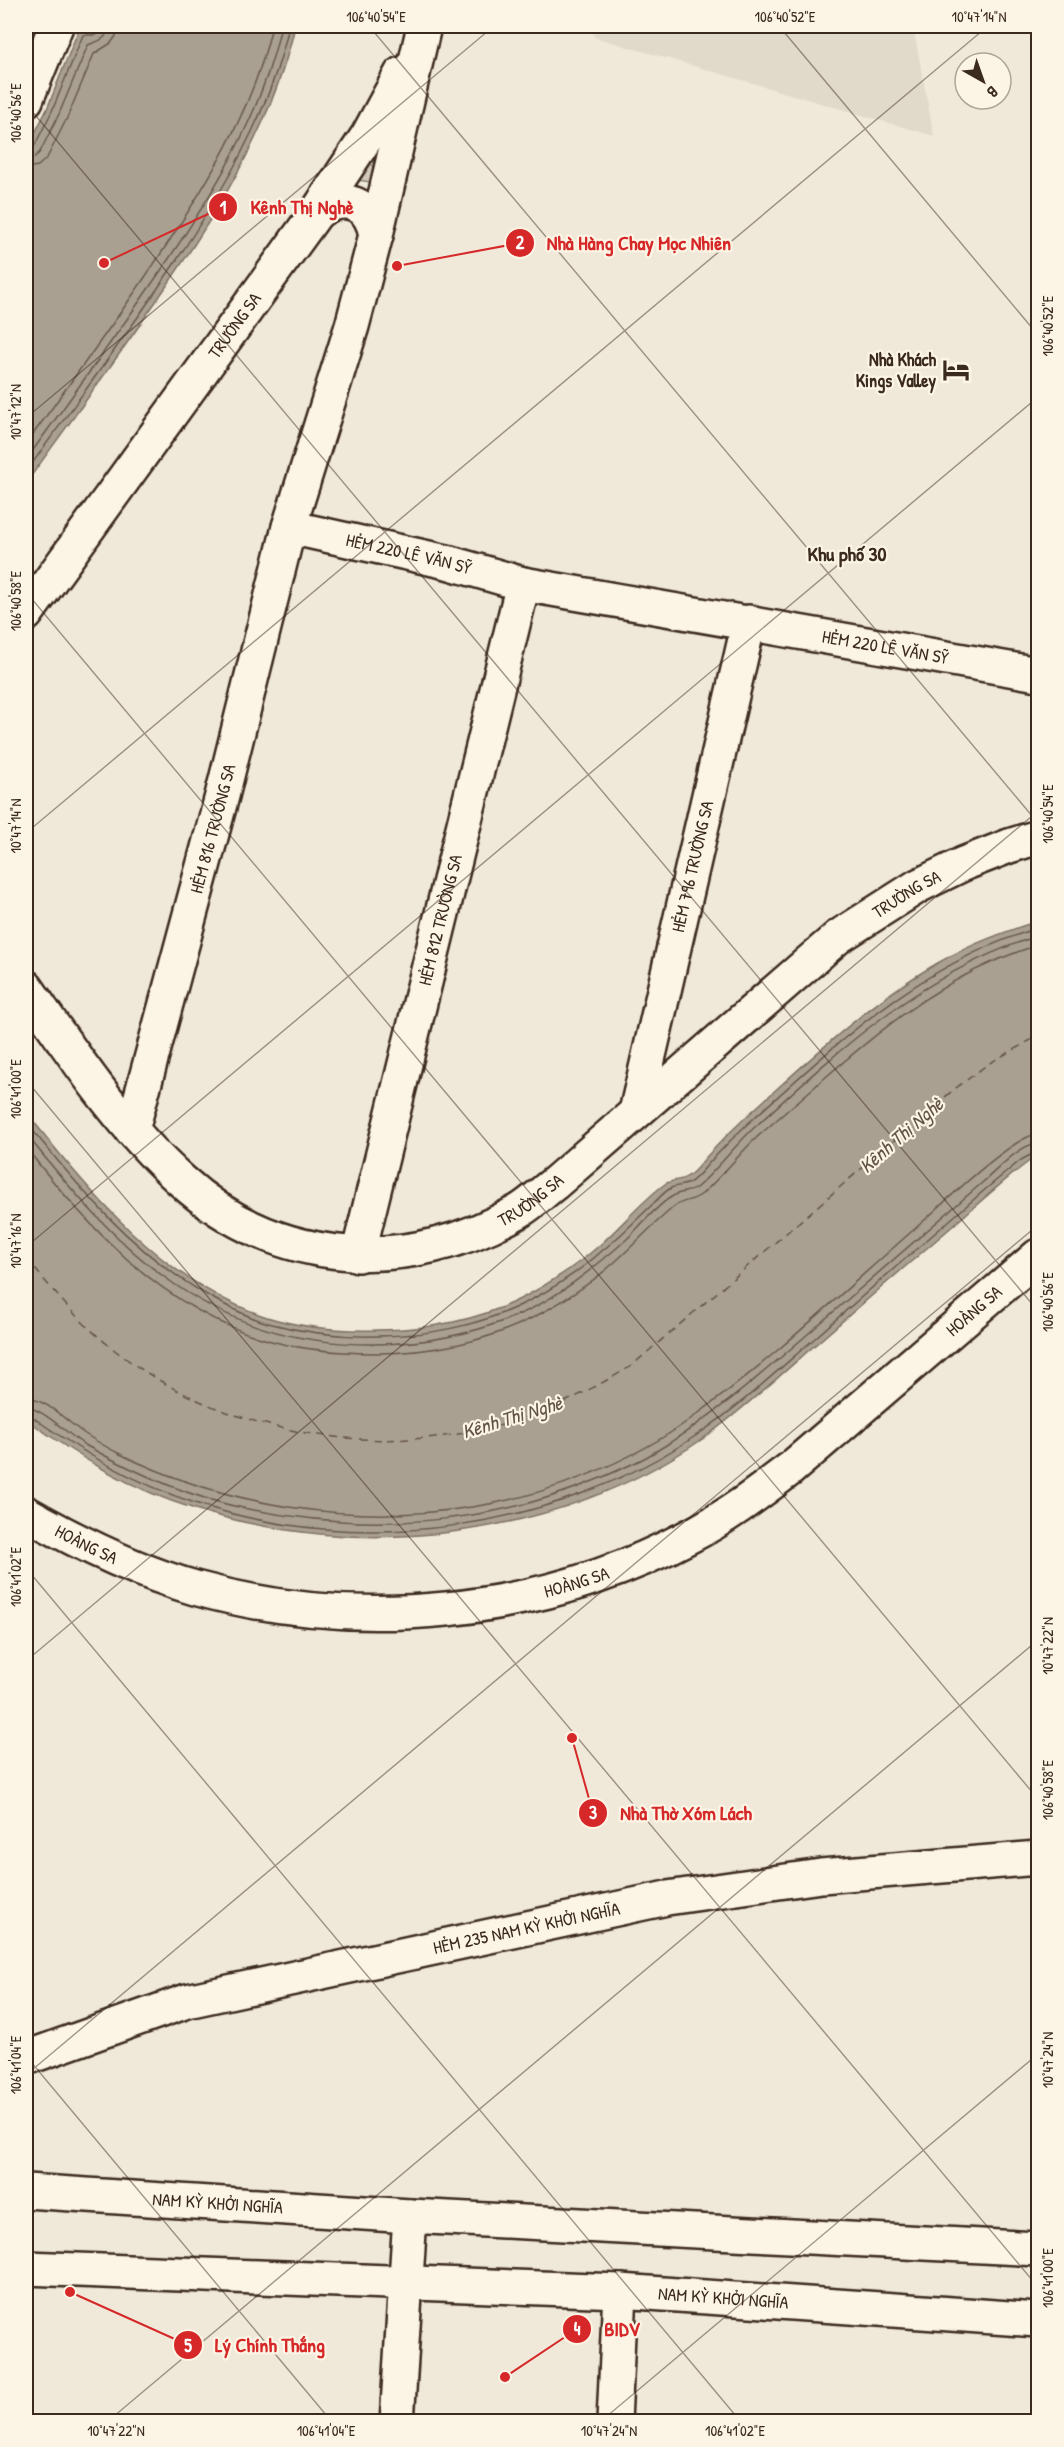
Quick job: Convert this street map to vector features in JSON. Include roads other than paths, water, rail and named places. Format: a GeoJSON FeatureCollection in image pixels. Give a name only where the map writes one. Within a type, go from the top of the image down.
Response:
{"type":"FeatureCollection","features":[{"type":"Feature","properties":{"kind":"street"},"geometry":{"type":"LineString","coordinates":[[26,100],[56,26]]}},
{"type":"Feature","properties":{"kind":"street"},"geometry":{"type":"LineString","coordinates":[[289,526],[352,326],[376,235],[423,26]]}},
{"type":"Feature","properties":{"kind":"street","name":"TRƯỜNG SA"},"geometry":{"type":"LineString","coordinates":[[26,614],[317,212],[368,135],[423,26]]}},
{"type":"Feature","properties":{"kind":"street"},"geometry":{"type":"LineString","coordinates":[[317,212],[337,202],[356,204],[370,217],[376,235]]}},
{"type":"Feature","properties":{"kind":"street","name":"HẺM 220 LÊ VĂN SỸ"},"geometry":{"type":"LineString","coordinates":[[289,526],[447,562],[523,584],[1038,674]]}},
{"type":"Feature","properties":{"kind":"street","name":"HẺM 816 TRƯỜNG SA"},"geometry":{"type":"LineString","coordinates":[[132,1130],[222,796],[289,526]]}},
{"type":"Feature","properties":{"kind":"street","name":"HẺM 812 TRƯỜNG SA"},"geometry":{"type":"LineString","coordinates":[[358,1255],[523,584]]}},
{"type":"Feature","properties":{"kind":"street","name":"HẺM 796 TRƯỜNG SA"},"geometry":{"type":"LineString","coordinates":[[636,1112],[749,622]]}},
{"type":"Feature","properties":{"kind":"street","name":"TRƯỜNG SA"},"geometry":{"type":"LineString","coordinates":[[26,987],[132,1130],[183,1183],[216,1207],[249,1227],[282,1241],[319,1250],[358,1255],[398,1253],[430,1247],[483,1229],[529,1203],[838,938],[927,881],[1009,846],[1038,837]]}},
{"type":"Feature","properties":{"kind":"street","name":"HOÀNG SA"},"geometry":{"type":"LineString","coordinates":[[26,1513],[84,1545],[158,1576],[232,1597],[314,1610],[390,1613],[433,1610],[516,1598],[563,1587],[605,1574],[657,1553],[690,1536],[757,1494],[790,1469],[1038,1256]]}},
{"type":"Feature","properties":{"kind":"street","name":"HẺM 235 NAM KỲ KHỞI NGHĨA"},"geometry":{"type":"LineString","coordinates":[[26,2058],[187,2001],[668,1899],[821,1876],[1038,1858]]}},
{"type":"Feature","properties":{"kind":"street","name":"NAM KỲ KHỞI NGHĨA"},"geometry":{"type":"LineString","coordinates":[[26,2191],[410,2216],[1038,2249]]}},
{"type":"Feature","properties":{"kind":"street"},"geometry":{"type":"LineString","coordinates":[[397,2421],[410,2216]]}},
{"type":"Feature","properties":{"kind":"street","name":"NAM KỲ KHỞI NGHĨA"},"geometry":{"type":"LineString","coordinates":[[26,2268],[620,2291],[1038,2320]]}},
{"type":"Feature","properties":{"kind":"street"},"geometry":{"type":"LineString","coordinates":[[614,2421],[620,2291]]}},
{"type":"Feature","properties":{"kind":"water"},"geometry":{"type":"Polygon","coordinates":[[[80,26],[93,30],[96,26],[295,26],[274,94],[246,158],[229,189],[192,249],[26,483],[26,151],[47,109],[80,26]]]}},
{"type":"Feature","properties":{"kind":"water","name":"Kênh Thị Nghè"},"geometry":{"type":"Polygon","coordinates":[[[1038,921],[1038,1155],[992,1191],[731,1418],[704,1438],[647,1472],[586,1499],[523,1519],[458,1531],[391,1536],[325,1534],[259,1525],[172,1501],[106,1471],[26,1419],[26,1112],[76,1174],[132,1232],[162,1259],[229,1302],[267,1317],[321,1328],[396,1330],[434,1326],[472,1317],[509,1304],[556,1278],[602,1243],[657,1190],[665,1184],[691,1174],[738,1124],[815,1054],[886,997],[948,957],[999,934],[1038,921]]]}},
{"type":"Feature","properties":{"kind":"place","name":"Kênh Thị Nghè"},"geometry":{"type":"Point","coordinates":[104,263]}},
{"type":"Feature","properties":{"kind":"place","name":"Nhà Hàng Chay Mọc Nhiên"},"geometry":{"type":"Point","coordinates":[397,266]}},
{"type":"Feature","properties":{"kind":"place","name":"Nhà Khách Kings Valley"},"geometry":{"type":"Point","coordinates":[956,370]}},
{"type":"Feature","properties":{"kind":"place","name":"Nhà Thờ Xóm Lách"},"geometry":{"type":"Point","coordinates":[572,1738]}},
{"type":"Feature","properties":{"kind":"place","name":"Lý Chính Thắng"},"geometry":{"type":"Point","coordinates":[70,2292]}},
{"type":"Feature","properties":{"kind":"place","name":"BIDV"},"geometry":{"type":"Point","coordinates":[505,2377]}},
{"type":"Feature","properties":{"kind":"district","name":"Khu phố 30"},"geometry":{"type":"Point","coordinates":[847,554]}}]}
